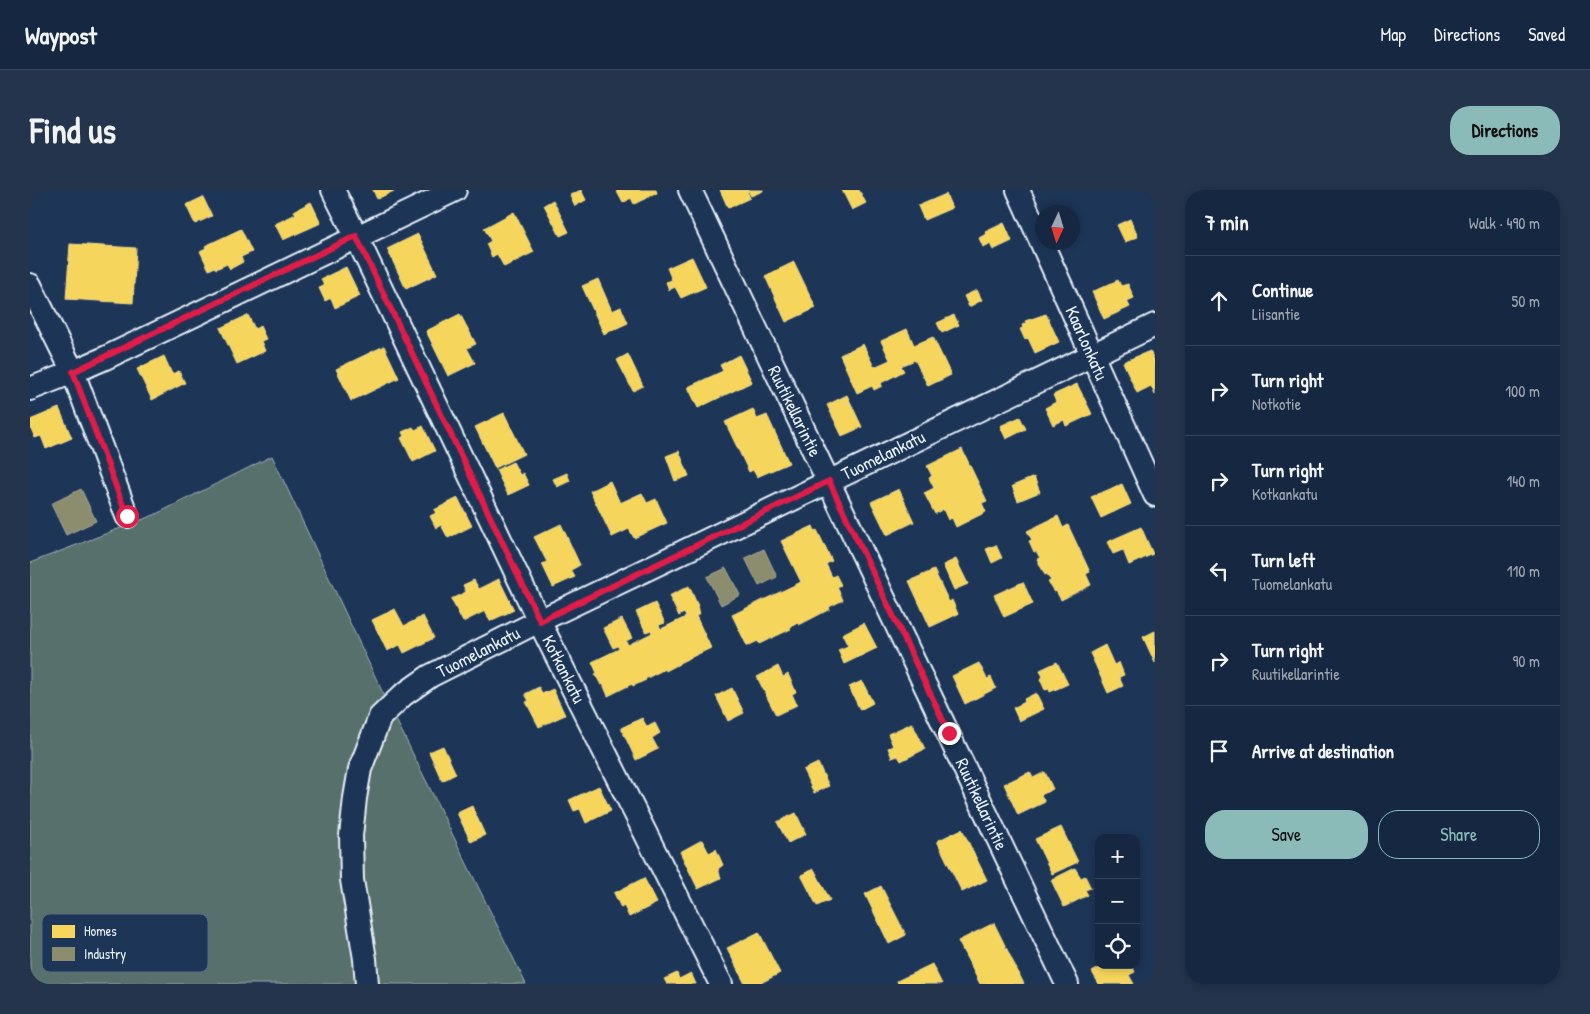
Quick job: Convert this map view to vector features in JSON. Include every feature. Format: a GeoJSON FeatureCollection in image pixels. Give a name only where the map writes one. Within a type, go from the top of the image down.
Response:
{"type":"FeatureCollection","features":[{"type":"Feature","properties":{"kind":"street","name":"Kotkankatu"},"geometry":{"type":"LineString","coordinates":[[333,190],[540,621],[721,984]]}},
{"type":"Feature","properties":{"kind":"street"},"geometry":{"type":"LineString","coordinates":[[30,389],[73,372],[456,190]]}},
{"type":"Feature","properties":{"kind":"street","name":"Ruutikellarintie"},"geometry":{"type":"LineString","coordinates":[[690,190],[1067,984]]}},
{"type":"Feature","properties":{"kind":"street","name":"Kaarlonkatu"},"geometry":{"type":"LineString","coordinates":[[1018,190],[1155,496]]}},
{"type":"Feature","properties":{"kind":"street"},"geometry":{"type":"LineString","coordinates":[[30,285],[73,372],[127,516]]}},
{"type":"Feature","properties":{"kind":"street","name":"Tuomelankatu"},"geometry":{"type":"LineString","coordinates":[[367,984],[365,959],[352,880],[351,836],[360,769],[380,717],[403,695],[430,676],[540,621],[1155,325]]}},
{"type":"Feature","properties":{"kind":"green space"},"geometry":{"type":"Polygon","coordinates":[[[272,456],[380,687],[526,984],[30,984],[30,563],[154,515],[272,456]]]}},
{"type":"Feature","properties":{"kind":"building: Homes"},"geometry":{"type":"Polygon","coordinates":[[[373,190],[396,190],[377,199],[373,190]]]}},
{"type":"Feature","properties":{"kind":"building: Homes"},"geometry":{"type":"Polygon","coordinates":[[[581,190],[586,200],[575,206],[570,195],[581,190]]]}},
{"type":"Feature","properties":{"kind":"building: Homes"},"geometry":{"type":"Polygon","coordinates":[[[616,190],[656,190],[657,193],[634,204],[631,198],[623,203],[616,190]]]}},
{"type":"Feature","properties":{"kind":"building: Homes"},"geometry":{"type":"Polygon","coordinates":[[[720,190],[748,190],[750,198],[728,208],[720,190]]]}},
{"type":"Feature","properties":{"kind":"building: Homes"},"geometry":{"type":"Polygon","coordinates":[[[748,190],[763,190],[763,191],[751,196],[748,190]]]}},
{"type":"Feature","properties":{"kind":"building: Homes"},"geometry":{"type":"Polygon","coordinates":[[[842,190],[859,190],[866,203],[852,210],[842,190]]]}},
{"type":"Feature","properties":{"kind":"building: Homes"},"geometry":{"type":"Polygon","coordinates":[[[946,194],[952,208],[924,220],[918,206],[946,194]]]}},
{"type":"Feature","properties":{"kind":"building: Homes"},"geometry":{"type":"Polygon","coordinates":[[[203,197],[212,216],[195,224],[186,205],[203,197]]]}},
{"type":"Feature","properties":{"kind":"building: Homes"},"geometry":{"type":"Polygon","coordinates":[[[553,200],[569,232],[560,236],[544,205],[553,200]]]}},
{"type":"Feature","properties":{"kind":"building: Homes"},"geometry":{"type":"Polygon","coordinates":[[[311,202],[321,223],[283,240],[275,224],[296,214],[294,211],[311,202]]]}},
{"type":"Feature","properties":{"kind":"building: Homes"},"geometry":{"type":"Polygon","coordinates":[[[514,212],[534,252],[504,267],[497,254],[492,257],[486,244],[491,241],[484,228],[514,212]]]}},
{"type":"Feature","properties":{"kind":"building: Homes"},"geometry":{"type":"Polygon","coordinates":[[[1130,219],[1138,237],[1125,242],[1117,225],[1130,219]]]}},
{"type":"Feature","properties":{"kind":"building: Homes"},"geometry":{"type":"Polygon","coordinates":[[[1004,223],[1012,241],[993,250],[990,244],[983,247],[979,238],[986,234],[985,232],[1004,223]]]}},
{"type":"Feature","properties":{"kind":"building: Homes"},"geometry":{"type":"Polygon","coordinates":[[[241,229],[252,252],[241,257],[243,262],[230,269],[227,264],[209,270],[200,251],[206,248],[205,246],[241,229]]]}},
{"type":"Feature","properties":{"kind":"building: Homes"},"geometry":{"type":"Polygon","coordinates":[[[418,234],[437,274],[406,289],[387,249],[418,234]]]}},
{"type":"Feature","properties":{"kind":"building: Homes"},"geometry":{"type":"Polygon","coordinates":[[[70,244],[136,248],[133,303],[66,299],[70,244]]]}},
{"type":"Feature","properties":{"kind":"building: Homes"},"geometry":{"type":"Polygon","coordinates":[[[692,257],[706,287],[681,298],[675,287],[669,290],[666,282],[672,280],[667,268],[692,257]]]}},
{"type":"Feature","properties":{"kind":"building: Homes"},"geometry":{"type":"Polygon","coordinates":[[[794,262],[816,308],[786,322],[765,276],[794,262]]]}},
{"type":"Feature","properties":{"kind":"building: Homes"},"geometry":{"type":"Polygon","coordinates":[[[346,267],[360,296],[335,308],[331,298],[325,301],[319,288],[324,286],[321,279],[346,267]]]}},
{"type":"Feature","properties":{"kind":"building: Homes"},"geometry":{"type":"Polygon","coordinates":[[[598,279],[612,311],[621,307],[628,323],[604,334],[582,286],[598,279]]]}},
{"type":"Feature","properties":{"kind":"building: Homes"},"geometry":{"type":"Polygon","coordinates":[[[1118,280],[1121,286],[1128,284],[1134,298],[1127,301],[1130,307],[1104,319],[1092,292],[1118,280]]]}},
{"type":"Feature","properties":{"kind":"building: Homes"},"geometry":{"type":"Polygon","coordinates":[[[977,290],[982,300],[969,307],[964,296],[977,290]]]}},
{"type":"Feature","properties":{"kind":"building: Homes"},"geometry":{"type":"Polygon","coordinates":[[[460,314],[476,344],[467,348],[475,363],[448,376],[426,331],[460,314]]]}},
{"type":"Feature","properties":{"kind":"building: Homes"},"geometry":{"type":"Polygon","coordinates":[[[1046,314],[1059,342],[1035,353],[1028,338],[1025,340],[1020,329],[1023,328],[1022,325],[1026,323],[1025,321],[1046,314]]]}},
{"type":"Feature","properties":{"kind":"building: Homes"},"geometry":{"type":"Polygon","coordinates":[[[248,315],[255,329],[260,326],[266,339],[261,341],[265,351],[237,364],[220,328],[248,315]]]}},
{"type":"Feature","properties":{"kind":"building: Homes"},"geometry":{"type":"Polygon","coordinates":[[[954,315],[959,325],[942,333],[937,323],[954,315]]]}},
{"type":"Feature","properties":{"kind":"building: Homes"},"geometry":{"type":"Polygon","coordinates":[[[907,329],[914,345],[933,337],[951,375],[928,386],[915,360],[901,366],[904,371],[881,383],[882,386],[874,390],[872,386],[857,393],[840,355],[863,344],[874,367],[890,360],[881,341],[907,329]]]}},
{"type":"Feature","properties":{"kind":"building: Homes"},"geometry":{"type":"Polygon","coordinates":[[[384,346],[399,378],[351,401],[336,369],[384,346]]]}},
{"type":"Feature","properties":{"kind":"building: Homes"},"geometry":{"type":"Polygon","coordinates":[[[1150,351],[1155,362],[1155,395],[1151,386],[1137,393],[1123,362],[1150,351]]]}},
{"type":"Feature","properties":{"kind":"building: Homes"},"geometry":{"type":"Polygon","coordinates":[[[628,354],[643,386],[633,391],[617,360],[628,354]]]}},
{"type":"Feature","properties":{"kind":"building: Homes"},"geometry":{"type":"Polygon","coordinates":[[[739,355],[752,382],[698,408],[688,387],[723,371],[720,365],[739,355]]]}},
{"type":"Feature","properties":{"kind":"building: Homes"},"geometry":{"type":"Polygon","coordinates":[[[164,356],[172,374],[179,371],[185,383],[152,400],[137,369],[164,356]]]}},
{"type":"Feature","properties":{"kind":"building: Homes"},"geometry":{"type":"Polygon","coordinates":[[[1077,384],[1092,414],[1066,426],[1064,420],[1053,425],[1045,408],[1056,402],[1053,395],[1077,384]]]}},
{"type":"Feature","properties":{"kind":"building: Homes"},"geometry":{"type":"Polygon","coordinates":[[[847,395],[862,427],[842,436],[827,405],[847,395]]]}},
{"type":"Feature","properties":{"kind":"building: Homes"},"geometry":{"type":"Polygon","coordinates":[[[59,408],[72,438],[46,449],[41,436],[35,438],[30,426],[30,420],[59,408]]]}},
{"type":"Feature","properties":{"kind":"building: Homes"},"geometry":{"type":"Polygon","coordinates":[[[753,409],[757,419],[767,415],[789,463],[757,477],[753,470],[749,472],[725,422],[753,409]]]}},
{"type":"Feature","properties":{"kind":"building: Homes"},"geometry":{"type":"Polygon","coordinates":[[[504,413],[524,454],[495,468],[475,427],[504,413]]]}},
{"type":"Feature","properties":{"kind":"building: Homes"},"geometry":{"type":"Polygon","coordinates":[[[1020,417],[1026,429],[1006,439],[1000,426],[1020,417]]]}},
{"type":"Feature","properties":{"kind":"building: Homes"},"geometry":{"type":"Polygon","coordinates":[[[423,426],[435,451],[413,462],[401,438],[404,436],[402,432],[413,427],[415,430],[423,426]]]}},
{"type":"Feature","properties":{"kind":"building: Homes"},"geometry":{"type":"Polygon","coordinates":[[[962,449],[987,501],[982,503],[986,512],[956,527],[952,518],[948,520],[943,509],[935,514],[924,493],[934,488],[929,478],[932,476],[927,466],[962,449]]]}},
{"type":"Feature","properties":{"kind":"building: Homes"},"geometry":{"type":"Polygon","coordinates":[[[679,451],[689,476],[675,481],[666,456],[679,451]]]}},
{"type":"Feature","properties":{"kind":"building: Homes"},"geometry":{"type":"Polygon","coordinates":[[[513,462],[520,475],[523,473],[529,485],[508,495],[496,470],[513,462]]]}},
{"type":"Feature","properties":{"kind":"building: Homes"},"geometry":{"type":"Polygon","coordinates":[[[567,473],[570,481],[557,487],[553,479],[567,473]]]}},
{"type":"Feature","properties":{"kind":"building: Homes"},"geometry":{"type":"Polygon","coordinates":[[[1034,477],[1040,492],[1018,501],[1012,486],[1034,477]]]}},
{"type":"Feature","properties":{"kind":"building: Homes"},"geometry":{"type":"Polygon","coordinates":[[[610,481],[620,503],[642,493],[647,503],[656,499],[667,523],[634,538],[629,529],[612,537],[590,491],[610,481]]]}},
{"type":"Feature","properties":{"kind":"building: Homes"},"geometry":{"type":"Polygon","coordinates":[[[1122,484],[1131,504],[1101,518],[1091,497],[1122,484]]]}},
{"type":"Feature","properties":{"kind":"building: Homes"},"geometry":{"type":"Polygon","coordinates":[[[899,489],[914,522],[887,535],[871,502],[899,489]]]}},
{"type":"Feature","properties":{"kind":"building: Homes"},"geometry":{"type":"Polygon","coordinates":[[[458,498],[472,526],[448,538],[441,525],[436,528],[430,516],[436,513],[434,510],[458,498]]]}},
{"type":"Feature","properties":{"kind":"building: Homes"},"geometry":{"type":"Polygon","coordinates":[[[1058,516],[1063,528],[1068,525],[1090,572],[1086,574],[1091,585],[1061,600],[1048,582],[1051,581],[1047,574],[1045,575],[1037,559],[1040,558],[1036,551],[1034,552],[1029,541],[1032,540],[1027,531],[1058,516]]]}},
{"type":"Feature","properties":{"kind":"building: Homes"},"geometry":{"type":"Polygon","coordinates":[[[561,524],[580,565],[571,570],[575,577],[553,587],[542,564],[547,562],[534,537],[561,524]]]}},
{"type":"Feature","properties":{"kind":"building: Homes"},"geometry":{"type":"Polygon","coordinates":[[[813,526],[815,531],[817,530],[832,561],[826,564],[832,577],[836,575],[841,585],[837,587],[843,600],[799,625],[798,623],[790,627],[791,629],[759,644],[758,641],[747,646],[732,615],[801,582],[781,541],[813,526]]]}},
{"type":"Feature","properties":{"kind":"building: Homes"},"geometry":{"type":"Polygon","coordinates":[[[1141,527],[1153,554],[1129,565],[1123,550],[1113,554],[1107,542],[1141,527]]]}},
{"type":"Feature","properties":{"kind":"building: Homes"},"geometry":{"type":"Polygon","coordinates":[[[996,545],[1002,558],[992,563],[986,549],[996,545]]]}},
{"type":"Feature","properties":{"kind":"building: Homes"},"geometry":{"type":"Polygon","coordinates":[[[956,559],[968,584],[954,590],[943,565],[956,559]]]}},
{"type":"Feature","properties":{"kind":"building: Homes"},"geometry":{"type":"Polygon","coordinates":[[[934,570],[949,602],[952,600],[958,614],[930,627],[909,581],[934,570]]]}},
{"type":"Feature","properties":{"kind":"building: Homes"},"geometry":{"type":"Polygon","coordinates":[[[499,579],[514,610],[490,621],[485,611],[463,622],[451,599],[466,592],[463,585],[474,580],[479,589],[499,579]]]}},
{"type":"Feature","properties":{"kind":"building: Homes"},"geometry":{"type":"Polygon","coordinates":[[[1023,582],[1033,604],[1004,617],[994,595],[1023,582]]]}},
{"type":"Feature","properties":{"kind":"building: Homes"},"geometry":{"type":"Polygon","coordinates":[[[689,586],[700,614],[696,616],[711,648],[666,671],[665,669],[646,680],[633,686],[632,684],[608,696],[603,684],[601,685],[595,674],[597,673],[592,662],[619,649],[618,646],[613,648],[603,628],[622,619],[632,638],[626,641],[628,645],[652,633],[651,630],[646,632],[636,612],[655,603],[665,623],[659,625],[661,629],[686,617],[684,613],[679,616],[669,596],[689,586]]]}},
{"type":"Feature","properties":{"kind":"building: Homes"},"geometry":{"type":"Polygon","coordinates":[[[395,609],[404,626],[423,616],[434,638],[404,653],[400,645],[387,651],[372,620],[395,609]]]}},
{"type":"Feature","properties":{"kind":"building: Homes"},"geometry":{"type":"Polygon","coordinates":[[[864,623],[877,648],[844,664],[838,650],[848,646],[842,634],[864,623]]]}},
{"type":"Feature","properties":{"kind":"building: Homes"},"geometry":{"type":"Polygon","coordinates":[[[1155,631],[1155,663],[1143,637],[1155,631]]]}},
{"type":"Feature","properties":{"kind":"building: Homes"},"geometry":{"type":"Polygon","coordinates":[[[1105,645],[1114,665],[1119,662],[1124,675],[1119,677],[1123,686],[1108,693],[1090,653],[1105,645]]]}},
{"type":"Feature","properties":{"kind":"building: Homes"},"geometry":{"type":"Polygon","coordinates":[[[1057,662],[1068,684],[1050,692],[1049,689],[1045,690],[1040,679],[1043,677],[1040,670],[1057,662]]]}},
{"type":"Feature","properties":{"kind":"building: Homes"},"geometry":{"type":"Polygon","coordinates":[[[979,663],[987,679],[991,677],[996,688],[965,704],[952,676],[979,663]]]}},
{"type":"Feature","properties":{"kind":"building: Homes"},"geometry":{"type":"Polygon","coordinates":[[[778,666],[783,677],[788,674],[796,692],[792,694],[797,705],[776,715],[757,677],[778,666]]]}},
{"type":"Feature","properties":{"kind":"building: Homes"},"geometry":{"type":"Polygon","coordinates":[[[862,681],[873,703],[860,710],[849,687],[862,681]]]}},
{"type":"Feature","properties":{"kind":"building: Homes"},"geometry":{"type":"Polygon","coordinates":[[[539,687],[542,694],[553,689],[565,715],[539,727],[526,702],[529,701],[525,694],[539,687]]]}},
{"type":"Feature","properties":{"kind":"building: Homes"},"geometry":{"type":"Polygon","coordinates":[[[732,688],[744,713],[728,721],[716,696],[732,688]]]}},
{"type":"Feature","properties":{"kind":"building: Homes"},"geometry":{"type":"Polygon","coordinates":[[[1036,693],[1044,709],[1019,721],[1013,708],[1025,702],[1024,699],[1036,693]]]}},
{"type":"Feature","properties":{"kind":"building: Homes"},"geometry":{"type":"Polygon","coordinates":[[[642,718],[647,727],[655,723],[660,733],[652,738],[658,749],[636,760],[621,728],[642,718]]]}},
{"type":"Feature","properties":{"kind":"building: Homes"},"geometry":{"type":"Polygon","coordinates":[[[912,723],[925,749],[901,761],[898,756],[892,758],[888,748],[893,746],[888,734],[912,723]]]}},
{"type":"Feature","properties":{"kind":"building: Homes"},"geometry":{"type":"Polygon","coordinates":[[[443,746],[456,774],[442,781],[429,752],[443,746]]]}},
{"type":"Feature","properties":{"kind":"building: Homes"},"geometry":{"type":"Polygon","coordinates":[[[818,763],[829,786],[814,793],[803,770],[818,763]]]}},
{"type":"Feature","properties":{"kind":"building: Homes"},"geometry":{"type":"Polygon","coordinates":[[[1030,772],[1033,778],[1045,772],[1053,789],[1041,795],[1045,802],[1018,815],[1004,784],[1030,772]]]}},
{"type":"Feature","properties":{"kind":"building: Homes"},"geometry":{"type":"Polygon","coordinates":[[[599,786],[611,811],[586,823],[580,809],[574,811],[569,800],[599,786]]]}},
{"type":"Feature","properties":{"kind":"building: Homes"},"geometry":{"type":"Polygon","coordinates":[[[472,806],[485,835],[471,842],[457,813],[472,806]]]}},
{"type":"Feature","properties":{"kind":"building: Homes"},"geometry":{"type":"Polygon","coordinates":[[[796,813],[806,834],[788,843],[777,822],[796,813]]]}},
{"type":"Feature","properties":{"kind":"building: Homes"},"geometry":{"type":"Polygon","coordinates":[[[1061,827],[1078,862],[1052,874],[1035,839],[1061,827]]]}},
{"type":"Feature","properties":{"kind":"building: Homes"},"geometry":{"type":"Polygon","coordinates":[[[962,829],[987,880],[962,892],[937,841],[962,829]]]}},
{"type":"Feature","properties":{"kind":"building: Homes"},"geometry":{"type":"Polygon","coordinates":[[[702,840],[709,853],[716,849],[723,865],[718,869],[721,878],[698,889],[680,852],[702,840]]]}},
{"type":"Feature","properties":{"kind":"building: Homes"},"geometry":{"type":"Polygon","coordinates":[[[1075,868],[1081,878],[1085,876],[1091,888],[1085,890],[1088,895],[1064,907],[1051,880],[1075,868]]]}},
{"type":"Feature","properties":{"kind":"building: Homes"},"geometry":{"type":"Polygon","coordinates":[[[814,869],[830,900],[817,906],[801,875],[814,869]]]}},
{"type":"Feature","properties":{"kind":"building: Homes"},"geometry":{"type":"Polygon","coordinates":[[[644,878],[657,903],[629,917],[624,906],[621,908],[614,893],[644,878]]]}},
{"type":"Feature","properties":{"kind":"building: Homes"},"geometry":{"type":"Polygon","coordinates":[[[881,886],[906,935],[889,944],[865,894],[881,886]]]}},
{"type":"Feature","properties":{"kind":"building: Homes"},"geometry":{"type":"Polygon","coordinates":[[[994,923],[1024,984],[980,984],[958,941],[994,923]]]}},
{"type":"Feature","properties":{"kind":"building: Homes"},"geometry":{"type":"Polygon","coordinates":[[[759,932],[780,973],[759,984],[745,984],[727,948],[759,932]]]}},
{"type":"Feature","properties":{"kind":"building: Homes"},"geometry":{"type":"Polygon","coordinates":[[[932,964],[942,984],[898,984],[897,981],[932,964]]]}},
{"type":"Feature","properties":{"kind":"building: Homes"},"geometry":{"type":"Polygon","coordinates":[[[1098,969],[1134,969],[1135,972],[1129,975],[1134,984],[1099,984],[1092,972],[1098,969]]]}},
{"type":"Feature","properties":{"kind":"building: Homes"},"geometry":{"type":"Polygon","coordinates":[[[677,973],[679,979],[691,973],[696,984],[667,984],[664,979],[677,973]]]}},
{"type":"Feature","properties":{"kind":"building: Industry"},"geometry":{"type":"Polygon","coordinates":[[[81,489],[96,521],[66,535],[51,504],[81,489]]]}},
{"type":"Feature","properties":{"kind":"building: Industry"},"geometry":{"type":"Polygon","coordinates":[[[764,549],[777,577],[759,586],[745,558],[764,549]]]}},
{"type":"Feature","properties":{"kind":"building: Industry"},"geometry":{"type":"Polygon","coordinates":[[[726,568],[740,595],[721,605],[707,577],[726,568]]]}},
{"type":"Feature","properties":{"kind":"route"},"geometry":{"type":"LineString","coordinates":[[127,516],[73,372],[356,236],[540,621],[829,481],[949,733]]}}]}
